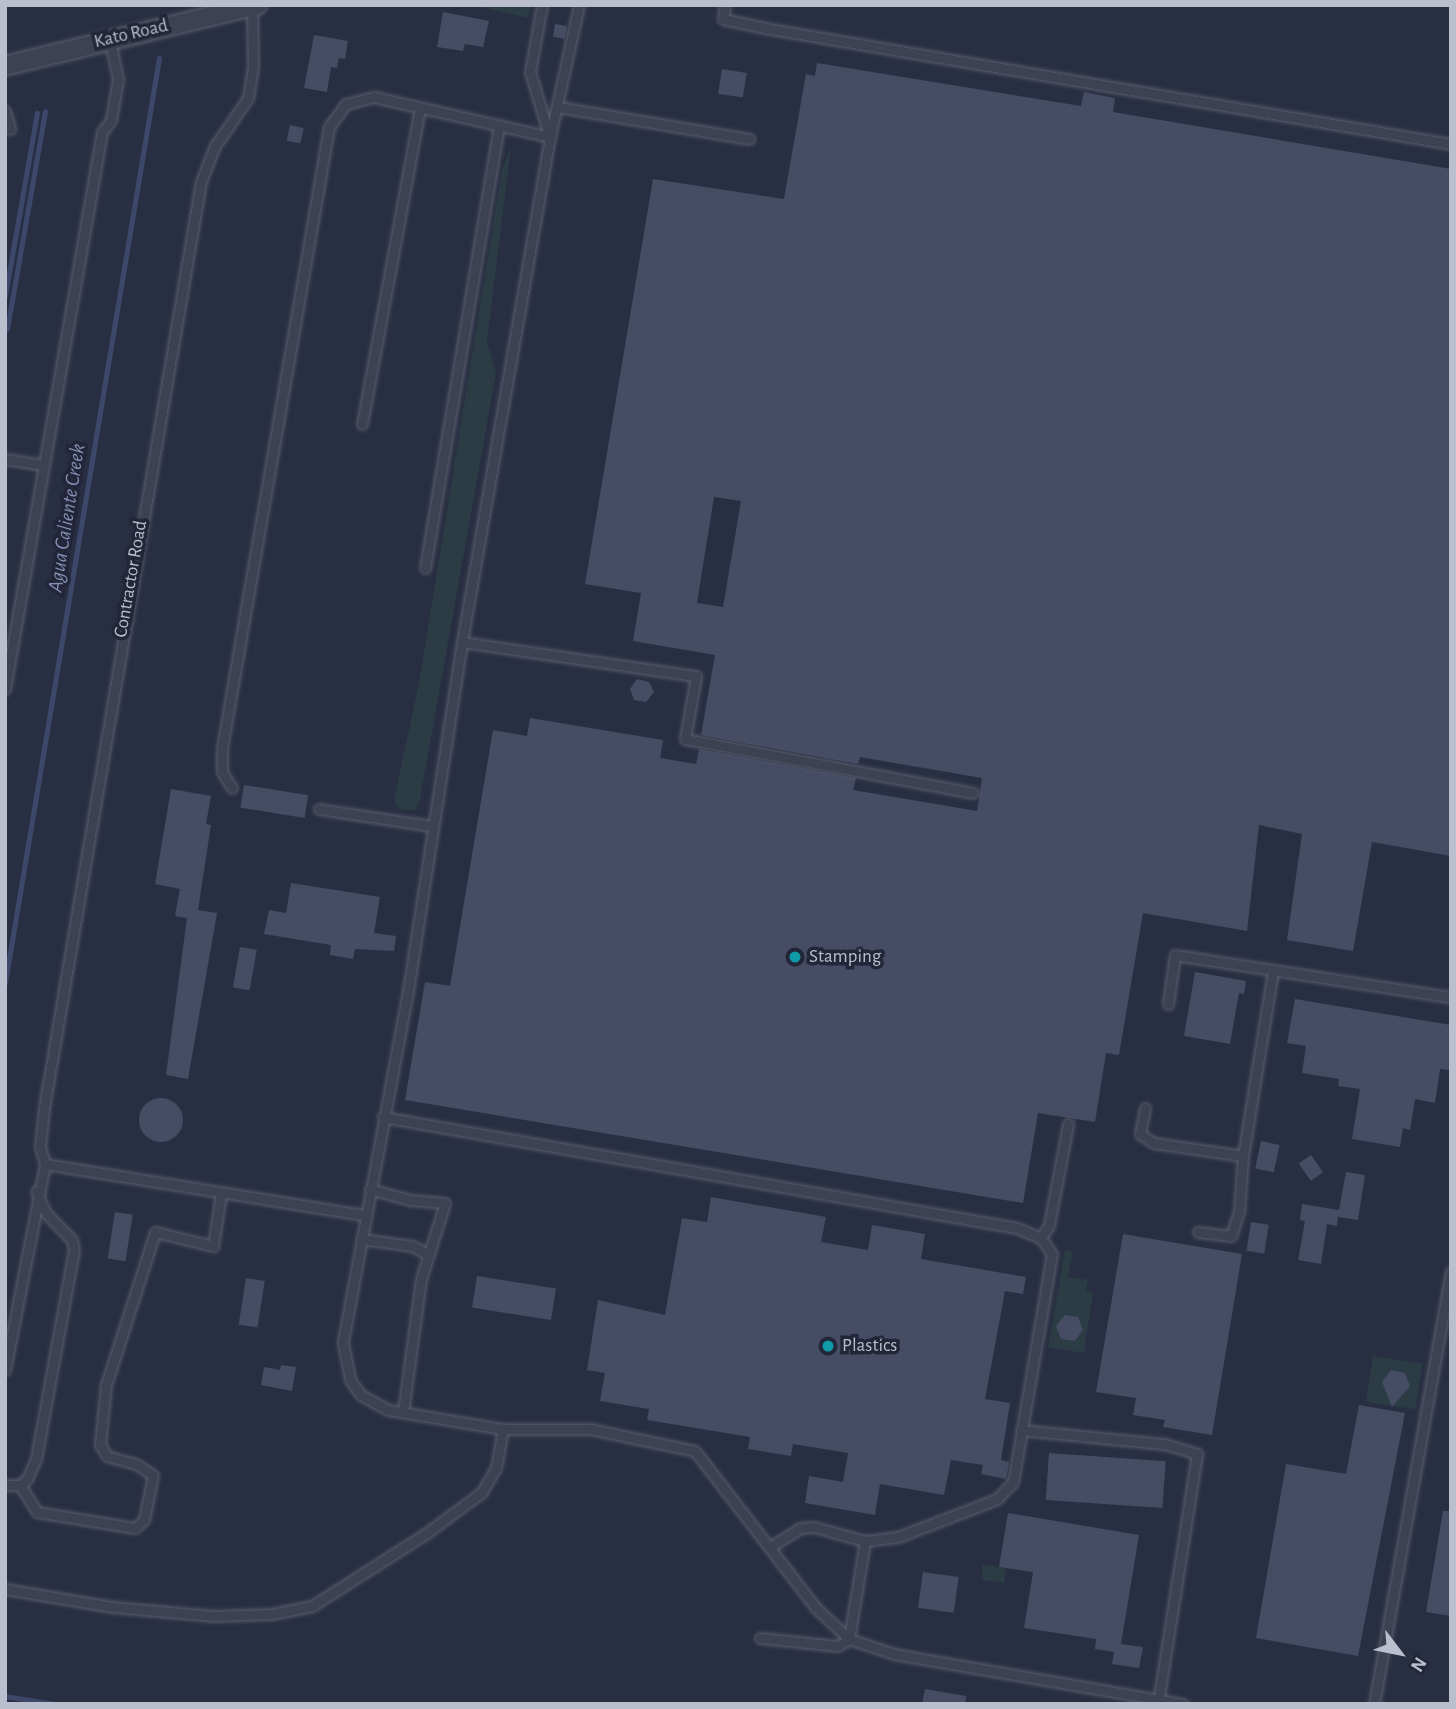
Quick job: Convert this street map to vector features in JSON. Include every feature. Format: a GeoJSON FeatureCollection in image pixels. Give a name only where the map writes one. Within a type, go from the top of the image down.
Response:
{"type":"FeatureCollection","features":[{"type":"Feature","properties":{"kind":"street","name":"Kato Road"},"geometry":{"type":"LineString","coordinates":[[5,65],[109,38],[255,6]]}},
{"type":"Feature","properties":{"kind":"lane"},"geometry":{"type":"LineString","coordinates":[[542,5],[530,72],[550,137]]}},
{"type":"Feature","properties":{"kind":"lane"},"geometry":{"type":"LineString","coordinates":[[579,5],[550,137],[462,642],[432,826],[431,857],[342,1343],[344,1362],[361,1395],[374,1405],[503,1429],[581,1428],[695,1451],[825,1619],[849,1639],[894,1654],[1157,1702],[1183,1704]]}},
{"type":"Feature","properties":{"kind":"lane"},"geometry":{"type":"LineString","coordinates":[[725,5],[723,19],[769,29],[1451,144]]}},
{"type":"Feature","properties":{"kind":"lane","name":"Contractor Road"},"geometry":{"type":"LineString","coordinates":[[45,1164],[40,1147],[44,1108],[198,195],[215,146],[248,98],[253,68],[255,6]]}},
{"type":"Feature","properties":{"kind":"lane"},"geometry":{"type":"LineString","coordinates":[[5,689],[102,132],[111,120],[118,79],[109,38]]}},
{"type":"Feature","properties":{"kind":"lane"},"geometry":{"type":"LineString","coordinates":[[232,788],[222,772],[222,748],[329,127],[340,109],[363,97],[421,107],[550,137]]}},
{"type":"Feature","properties":{"kind":"lane"},"geometry":{"type":"LineString","coordinates":[[362,424],[421,107]]}},
{"type":"Feature","properties":{"kind":"lane"},"geometry":{"type":"LineString","coordinates":[[558,107],[749,138]]}},
{"type":"Feature","properties":{"kind":"lane"},"geometry":{"type":"LineString","coordinates":[[5,111],[10,129]]}},
{"type":"Feature","properties":{"kind":"lane"},"geometry":{"type":"LineString","coordinates":[[425,568],[499,125]]}},
{"type":"Feature","properties":{"kind":"lane"},"geometry":{"type":"LineString","coordinates":[[5,459],[44,465]]}},
{"type":"Feature","properties":{"kind":"lane"},"geometry":{"type":"LineString","coordinates":[[462,642],[696,676],[685,739],[972,793]]}},
{"type":"Feature","properties":{"kind":"lane"},"geometry":{"type":"LineString","coordinates":[[319,809],[432,826]]}},
{"type":"Feature","properties":{"kind":"lane"},"geometry":{"type":"LineString","coordinates":[[1168,1004],[1175,955],[1451,997]]}},
{"type":"Feature","properties":{"kind":"lane"},"geometry":{"type":"LineString","coordinates":[[1198,1233],[1231,1236],[1239,1212],[1243,1156],[1273,970]]}},
{"type":"Feature","properties":{"kind":"lane"},"geometry":{"type":"LineString","coordinates":[[1145,1108],[1140,1134],[1154,1143],[1243,1156]]}},
{"type":"Feature","properties":{"kind":"lane"},"geometry":{"type":"LineString","coordinates":[[383,1117],[1017,1228],[1041,1238],[1052,1254],[1013,1482],[1007,1492],[898,1537],[865,1541],[814,1527],[800,1528],[770,1548]]}},
{"type":"Feature","properties":{"kind":"lane"},"geometry":{"type":"LineString","coordinates":[[1041,1238],[1049,1225],[1068,1124]]}},
{"type":"Feature","properties":{"kind":"lane"},"geometry":{"type":"LineString","coordinates":[[5,1370],[36,1191],[45,1164],[221,1194],[365,1214]]}},
{"type":"Feature","properties":{"kind":"lane"},"geometry":{"type":"LineString","coordinates":[[370,1189],[410,1200],[445,1203],[440,1229],[427,1254],[412,1326],[412,1360],[403,1412]]}},
{"type":"Feature","properties":{"kind":"lane"},"geometry":{"type":"LineString","coordinates":[[20,1485],[36,1459],[74,1250],[72,1240],[46,1213],[36,1191]]}},
{"type":"Feature","properties":{"kind":"lane"},"geometry":{"type":"LineString","coordinates":[[20,1485],[37,1512],[135,1528],[144,1520],[153,1475],[136,1464],[107,1456],[100,1445],[106,1385],[155,1232],[213,1246],[221,1194]]}},
{"type":"Feature","properties":{"kind":"lane"},"geometry":{"type":"LineString","coordinates":[[361,1239],[413,1246],[427,1254]]}},
{"type":"Feature","properties":{"kind":"lane"},"geometry":{"type":"LineString","coordinates":[[1374,1704],[1451,1272]]}},
{"type":"Feature","properties":{"kind":"lane"},"geometry":{"type":"LineString","coordinates":[[5,1589],[113,1607],[214,1616],[272,1614],[312,1606],[428,1532],[482,1492],[496,1468],[503,1429]]}},
{"type":"Feature","properties":{"kind":"lane"},"geometry":{"type":"LineString","coordinates":[[1021,1430],[1165,1444],[1197,1454],[1157,1702]]}},
{"type":"Feature","properties":{"kind":"lane"},"geometry":{"type":"LineString","coordinates":[[5,1485],[20,1485]]}},
{"type":"Feature","properties":{"kind":"lane"},"geometry":{"type":"LineString","coordinates":[[760,1638],[838,1646],[849,1639],[865,1541]]}},
{"type":"Feature","properties":{"kind":"shaded area"},"geometry":{"type":"Polygon","coordinates":[[[473,5],[530,5],[528,18],[473,5]]]}},
{"type":"Feature","properties":{"kind":"shaded area"},"geometry":{"type":"Polygon","coordinates":[[[511,146],[487,341],[496,373],[420,799],[416,810],[401,810],[394,800],[420,677],[502,170],[511,146]]]}},
{"type":"Feature","properties":{"kind":"shaded area"},"geometry":{"type":"Polygon","coordinates":[[[1065,1250],[1073,1251],[1068,1277],[1088,1280],[1086,1290],[1093,1292],[1084,1353],[1048,1347],[1065,1250]]]}},
{"type":"Feature","properties":{"kind":"shaded area"},"geometry":{"type":"Polygon","coordinates":[[[1373,1356],[1422,1364],[1415,1409],[1366,1401],[1373,1356]]]}},
{"type":"Feature","properties":{"kind":"shaded area"},"geometry":{"type":"Polygon","coordinates":[[[981,1564],[1006,1568],[1004,1583],[983,1580],[981,1564]]]}},
{"type":"Feature","properties":{"kind":"building"},"geometry":{"type":"Polygon","coordinates":[[[443,12],[489,21],[483,47],[465,44],[463,51],[437,47],[443,12]]]}},
{"type":"Feature","properties":{"kind":"building"},"geometry":{"type":"Polygon","coordinates":[[[555,24],[567,26],[565,39],[553,37],[555,24]]]}},
{"type":"Feature","properties":{"kind":"building"},"geometry":{"type":"Polygon","coordinates":[[[314,35],[348,41],[345,59],[339,58],[337,68],[331,67],[327,92],[304,88],[314,35]]]}},
{"type":"Feature","properties":{"kind":"building"},"geometry":{"type":"Polygon","coordinates":[[[817,63],[1081,106],[1084,92],[1115,98],[1113,112],[1451,169],[1451,856],[1372,842],[1353,951],[1287,940],[1302,834],[1259,825],[1247,931],[1143,913],[1119,1055],[1106,1053],[1095,1122],[1038,1113],[1023,1203],[405,1100],[425,982],[450,986],[493,730],[527,736],[530,718],[663,740],[660,758],[696,764],[699,749],[856,778],[853,790],[977,811],[982,778],[860,757],[858,764],[701,735],[715,655],[633,641],[641,593],[585,584],[653,179],[784,199],[806,74],[815,76],[817,63]],[[714,497],[697,603],[723,607],[741,501],[714,497]]]}},
{"type":"Feature","properties":{"kind":"building"},"geometry":{"type":"Polygon","coordinates":[[[722,69],[747,73],[743,98],[718,94],[722,69]]]}},
{"type":"Feature","properties":{"kind":"building"},"geometry":{"type":"Polygon","coordinates":[[[290,125],[304,128],[300,144],[287,141],[290,125]]]}},
{"type":"Feature","properties":{"kind":"building"},"geometry":{"type":"Polygon","coordinates":[[[637,679],[649,682],[654,692],[646,702],[634,700],[630,689],[637,679]]]}},
{"type":"Feature","properties":{"kind":"building"},"geometry":{"type":"Polygon","coordinates":[[[244,785],[308,795],[305,818],[240,808],[244,785]]]}},
{"type":"Feature","properties":{"kind":"building"},"geometry":{"type":"Polygon","coordinates":[[[171,789],[211,796],[206,824],[211,825],[198,910],[217,913],[188,1079],[166,1075],[187,918],[175,916],[180,889],[155,884],[171,789]]]}},
{"type":"Feature","properties":{"kind":"building"},"geometry":{"type":"Polygon","coordinates":[[[291,883],[380,897],[374,933],[396,936],[394,951],[355,949],[353,959],[330,955],[331,945],[264,934],[269,910],[286,913],[291,883]]]}},
{"type":"Feature","properties":{"kind":"building"},"geometry":{"type":"Polygon","coordinates":[[[240,947],[257,950],[250,990],[233,987],[240,947]]]}},
{"type":"Feature","properties":{"kind":"building"},"geometry":{"type":"Polygon","coordinates":[[[1195,972],[1246,981],[1244,994],[1239,993],[1230,1044],[1184,1036],[1195,972]]]}},
{"type":"Feature","properties":{"kind":"building"},"geometry":{"type":"Polygon","coordinates":[[[1295,999],[1451,1025],[1451,1070],[1440,1069],[1435,1103],[1415,1099],[1410,1130],[1403,1128],[1400,1147],[1352,1139],[1360,1089],[1338,1086],[1339,1079],[1302,1073],[1306,1046],[1287,1043],[1295,999]]]}},
{"type":"Feature","properties":{"kind":"building"},"geometry":{"type":"Polygon","coordinates":[[[161,1098],[176,1105],[183,1120],[176,1135],[161,1142],[146,1135],[139,1120],[146,1105],[161,1098]]]}},
{"type":"Feature","properties":{"kind":"building"},"geometry":{"type":"Polygon","coordinates":[[[1261,1141],[1280,1145],[1274,1172],[1255,1168],[1261,1141]]]}},
{"type":"Feature","properties":{"kind":"building"},"geometry":{"type":"Polygon","coordinates":[[[1311,1155],[1323,1172],[1311,1181],[1299,1164],[1311,1155]]]}},
{"type":"Feature","properties":{"kind":"building"},"geometry":{"type":"Polygon","coordinates":[[[1346,1172],[1365,1175],[1358,1220],[1338,1217],[1337,1226],[1327,1224],[1321,1264],[1298,1260],[1305,1221],[1300,1220],[1302,1204],[1339,1210],[1346,1172]]]}},
{"type":"Feature","properties":{"kind":"building","name":"Plastics"},"geometry":{"type":"Polygon","coordinates":[[[711,1197],[826,1217],[821,1242],[868,1250],[872,1225],[925,1234],[921,1259],[1026,1277],[1023,1294],[1005,1291],[985,1399],[1010,1403],[1001,1460],[1009,1462],[1006,1479],[981,1474],[983,1465],[951,1460],[944,1495],[880,1484],[875,1515],[805,1503],[809,1476],[843,1482],[848,1453],[793,1444],[791,1456],[748,1449],[750,1437],[647,1420],[649,1409],[600,1401],[605,1373],[587,1370],[598,1300],[665,1315],[682,1218],[707,1222],[711,1197]]]}},
{"type":"Feature","properties":{"kind":"building"},"geometry":{"type":"Polygon","coordinates":[[[115,1212],[133,1215],[125,1261],[108,1258],[115,1212]]]}},
{"type":"Feature","properties":{"kind":"building"},"geometry":{"type":"Polygon","coordinates":[[[1251,1222],[1269,1225],[1264,1253],[1246,1251],[1251,1222]]]}},
{"type":"Feature","properties":{"kind":"building"},"geometry":{"type":"Polygon","coordinates":[[[1123,1234],[1242,1254],[1212,1435],[1163,1427],[1165,1420],[1133,1415],[1136,1398],[1096,1392],[1123,1234]]]}},
{"type":"Feature","properties":{"kind":"building"},"geometry":{"type":"Polygon","coordinates":[[[477,1276],[556,1289],[551,1320],[472,1308],[477,1276]]]}},
{"type":"Feature","properties":{"kind":"building"},"geometry":{"type":"Polygon","coordinates":[[[246,1278],[265,1281],[257,1327],[239,1324],[246,1278]]]}},
{"type":"Feature","properties":{"kind":"building"},"geometry":{"type":"Polygon","coordinates":[[[1065,1315],[1078,1317],[1083,1330],[1075,1341],[1061,1339],[1056,1326],[1065,1315]]]}},
{"type":"Feature","properties":{"kind":"building"},"geometry":{"type":"Polygon","coordinates":[[[281,1365],[296,1367],[292,1391],[261,1385],[264,1367],[280,1370],[281,1365]]]}},
{"type":"Feature","properties":{"kind":"building"},"geometry":{"type":"Polygon","coordinates":[[[1391,1370],[1405,1373],[1410,1386],[1392,1407],[1382,1382],[1391,1370]]]}},
{"type":"Feature","properties":{"kind":"building"},"geometry":{"type":"Polygon","coordinates":[[[1359,1405],[1405,1413],[1358,1656],[1256,1638],[1286,1464],[1346,1474],[1359,1405]]]}},
{"type":"Feature","properties":{"kind":"building"},"geometry":{"type":"Polygon","coordinates":[[[1049,1453],[1166,1461],[1162,1508],[1046,1500],[1049,1453]]]}},
{"type":"Feature","properties":{"kind":"building"},"geometry":{"type":"Polygon","coordinates":[[[1443,1511],[1451,1511],[1451,1616],[1426,1612],[1443,1511]]]}},
{"type":"Feature","properties":{"kind":"building"},"geometry":{"type":"Polygon","coordinates":[[[1008,1513],[1139,1535],[1121,1644],[1143,1647],[1139,1668],[1112,1664],[1114,1652],[1095,1649],[1096,1639],[1024,1628],[1033,1572],[999,1567],[1008,1513]]]}},
{"type":"Feature","properties":{"kind":"building"},"geometry":{"type":"Polygon","coordinates":[[[923,1572],[959,1577],[954,1613],[918,1608],[923,1572]]]}},
{"type":"Feature","properties":{"kind":"building"},"geometry":{"type":"Polygon","coordinates":[[[925,1689],[966,1696],[965,1704],[922,1704],[925,1689]]]}},
{"type":"Feature","properties":{"kind":"waterway","name":"Agua Caliente Creek"},"geometry":{"type":"LineString","coordinates":[[5,983],[159,58]]}},
{"type":"Feature","properties":{"kind":"waterway"},"geometry":{"type":"LineString","coordinates":[[7,329],[45,111]]}},
{"type":"Feature","properties":{"kind":"waterway"},"geometry":{"type":"LineString","coordinates":[[5,296],[37,113]]}},
{"type":"Feature","properties":{"kind":"waterway","name":"Agua Caliente Creek"},"geometry":{"type":"LineString","coordinates":[[5,1696],[54,1704]]}},
{"type":"Feature","properties":{"kind":"place","name":"Stamping"},"geometry":{"type":"Point","coordinates":[795,957]}},
{"type":"Feature","properties":{"kind":"place","name":"Plastics"},"geometry":{"type":"Point","coordinates":[828,1346]}}]}
